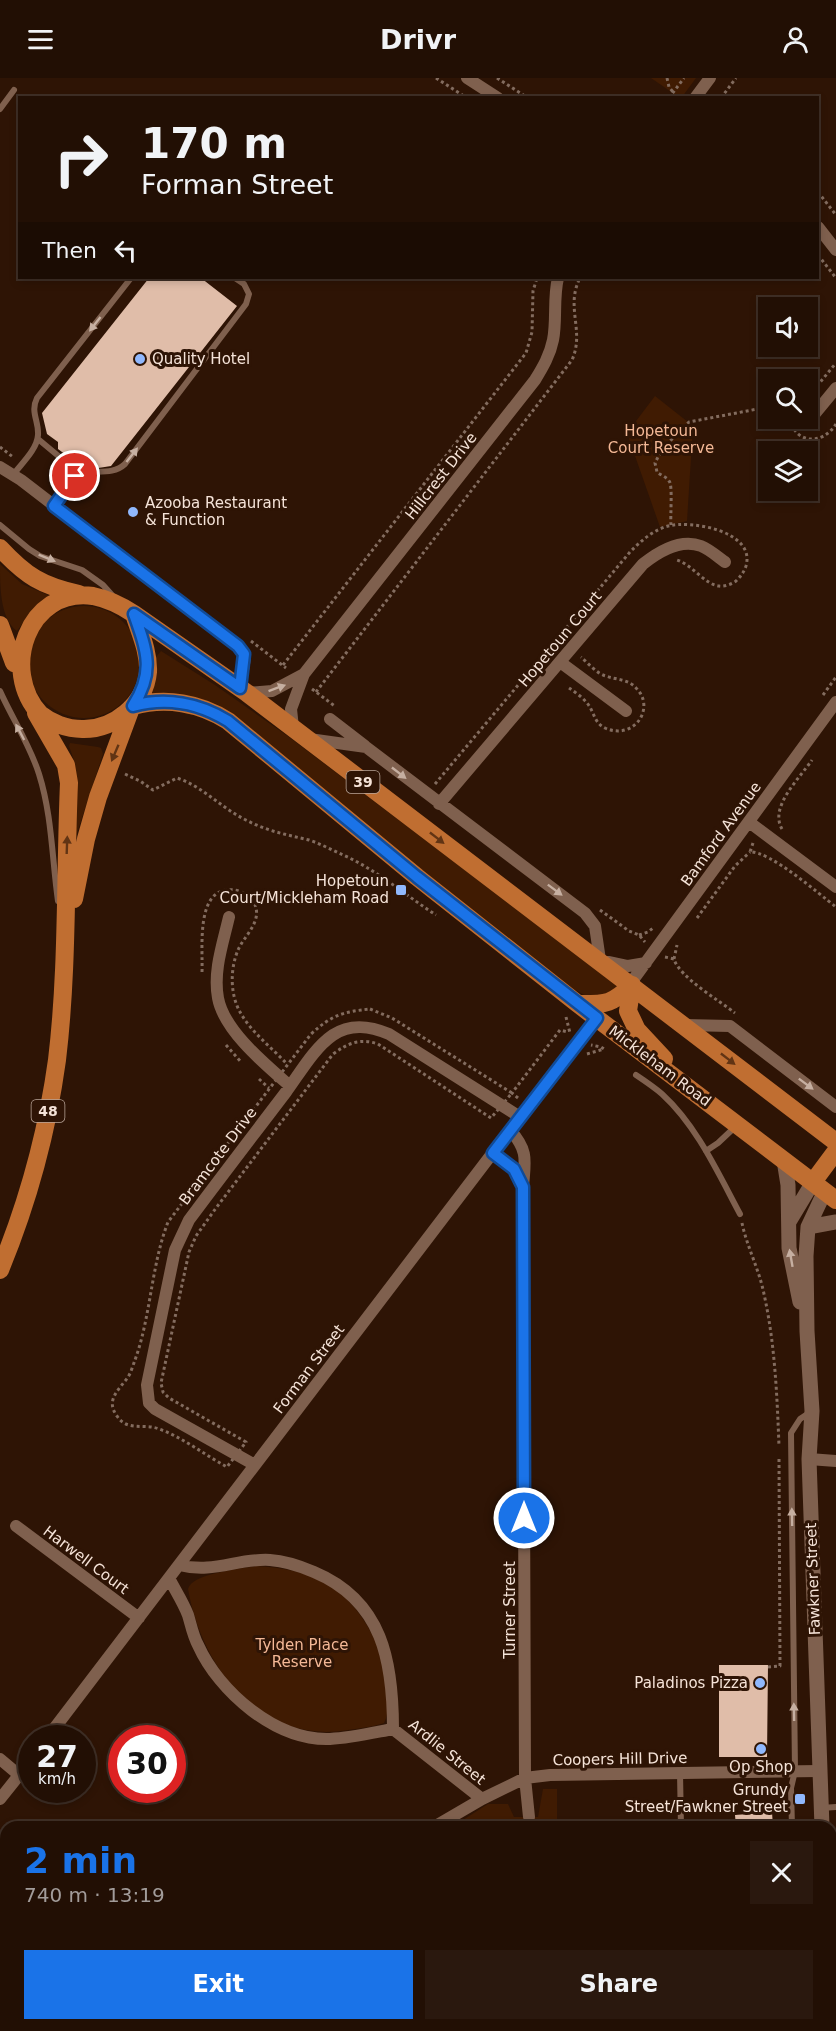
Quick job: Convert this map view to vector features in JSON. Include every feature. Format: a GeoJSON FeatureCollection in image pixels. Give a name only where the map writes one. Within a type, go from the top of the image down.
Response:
{"type":"FeatureCollection","features":[{"type":"Feature","properties":{"kind":"main road","name":"39"},"geometry":{"type":"LineString","coordinates":[[0,548],[20,570],[38,582],[51,588],[92,596],[128,611],[244,690],[836,1142]]}},
{"type":"Feature","properties":{"kind":"main road","name":"39"},"geometry":{"type":"LineString","coordinates":[[17,675],[16,654],[22,634],[34,616],[51,604],[71,597],[92,596]]}},
{"type":"Feature","properties":{"kind":"main road"},"geometry":{"type":"LineString","coordinates":[[128,611],[147,656],[148,673],[142,691],[132,707]]}},
{"type":"Feature","properties":{"kind":"main road","name":"39"},"geometry":{"type":"LineString","coordinates":[[0,625],[23,693],[33,707],[47,719],[63,727],[82,729],[100,727],[117,720],[132,707]]}},
{"type":"Feature","properties":{"kind":"main road","name":"Mickleham Road"},"geometry":{"type":"LineString","coordinates":[[132,707],[144,703],[189,704],[204,708],[228,721],[417,877],[572,1010],[597,1018],[784,1160],[828,1188]]}},
{"type":"Feature","properties":{"kind":"main road","name":"48"},"geometry":{"type":"LineString","coordinates":[[0,1270],[18,1226],[43,1141],[57,1059],[64,945],[69,783],[66,765],[33,707]]}},
{"type":"Feature","properties":{"kind":"main road","name":"48"},"geometry":{"type":"LineString","coordinates":[[64,945],[86,839],[105,774],[132,707]]}},
{"type":"Feature","properties":{"kind":"main road"},"geometry":{"type":"LineString","coordinates":[[572,1010],[616,1000],[632,985]]}},
{"type":"Feature","properties":{"kind":"main road"},"geometry":{"type":"LineString","coordinates":[[632,985],[628,1011],[637,1029],[694,1092]]}},
{"type":"Feature","properties":{"kind":"main road"},"geometry":{"type":"LineString","coordinates":[[828,1188],[836,1151]]}},
{"type":"Feature","properties":{"kind":"street"},"geometry":{"type":"LineString","coordinates":[[467,78],[495,96]]}},
{"type":"Feature","properties":{"kind":"street"},"geometry":{"type":"LineString","coordinates":[[696,96],[710,78]]}},
{"type":"Feature","properties":{"kind":"street"},"geometry":{"type":"LineString","coordinates":[[819,227],[836,250]]}},
{"type":"Feature","properties":{"kind":"street","name":"Hillcrest Drive"},"geometry":{"type":"LineString","coordinates":[[293,728],[291,709],[304,674],[535,380],[547,361],[554,338],[554,294],[558,279]]}},
{"type":"Feature","properties":{"kind":"street"},"geometry":{"type":"LineString","coordinates":[[818,410],[836,388]]}},
{"type":"Feature","properties":{"kind":"street"},"geometry":{"type":"LineString","coordinates":[[0,467],[238,646],[245,658],[244,690]]}},
{"type":"Feature","properties":{"kind":"street","name":"Hopetoun Court"},"geometry":{"type":"LineString","coordinates":[[439,804],[643,564],[660,551],[682,544],[700,545],[725,562]]}},
{"type":"Feature","properties":{"kind":"street"},"geometry":{"type":"LineString","coordinates":[[560,662],[626,711]]}},
{"type":"Feature","properties":{"kind":"street","name":"Hillcrest Drive"},"geometry":{"type":"LineString","coordinates":[[244,690],[272,691],[304,674]]}},
{"type":"Feature","properties":{"kind":"street","name":"Bamford Avenue"},"geometry":{"type":"LineString","coordinates":[[632,985],[633,980],[836,702]]}},
{"type":"Feature","properties":{"kind":"street"},"geometry":{"type":"LineString","coordinates":[[330,719],[585,913],[595,926],[600,960],[628,966],[646,963]]}},
{"type":"Feature","properties":{"kind":"street"},"geometry":{"type":"LineString","coordinates":[[308,739],[366,747]]}},
{"type":"Feature","properties":{"kind":"street"},"geometry":{"type":"LineString","coordinates":[[749,822],[836,887]]}},
{"type":"Feature","properties":{"kind":"street"},"geometry":{"type":"LineString","coordinates":[[229,917],[217,968],[218,1000],[235,1032],[290,1086]]}},
{"type":"Feature","properties":{"kind":"street","name":"Forman Street"},"geometry":{"type":"LineString","coordinates":[[57,1725],[597,1018]]}},
{"type":"Feature","properties":{"kind":"street"},"geometry":{"type":"LineString","coordinates":[[684,1025],[730,1026],[836,1107]]}},
{"type":"Feature","properties":{"kind":"street","name":"Bramcote Drive"},"geometry":{"type":"LineString","coordinates":[[255,1465],[155,1409],[149,1403],[147,1384],[171,1263],[180,1235],[290,1086],[333,1035],[347,1028],[360,1026],[376,1028],[520,1117]]}},
{"type":"Feature","properties":{"kind":"street","name":"Turner Street"},"geometry":{"type":"LineString","coordinates":[[510,1130],[520,1142],[525,1159],[523,1187],[525,1778],[529,1817]]}},
{"type":"Feature","properties":{"kind":"street"},"geometry":{"type":"LineString","coordinates":[[493,1153],[514,1169],[523,1187]]}},
{"type":"Feature","properties":{"kind":"street","name":"Fawkner Street"},"geometry":{"type":"LineString","coordinates":[[784,1160],[788,1185],[789,1248],[807,1331]]}},
{"type":"Feature","properties":{"kind":"street"},"geometry":{"type":"LineString","coordinates":[[788,1224],[828,1188]]}},
{"type":"Feature","properties":{"kind":"street","name":"Fawkner Street"},"geometry":{"type":"LineString","coordinates":[[828,1188],[808,1227],[806,1256],[807,1331],[812,1411],[809,1459],[819,1770],[828,1807]]}},
{"type":"Feature","properties":{"kind":"street"},"geometry":{"type":"LineString","coordinates":[[808,1227],[836,1222]]}},
{"type":"Feature","properties":{"kind":"street"},"geometry":{"type":"LineString","coordinates":[[809,1459],[836,1461]]}},
{"type":"Feature","properties":{"kind":"street","name":"Harwell Court"},"geometry":{"type":"LineString","coordinates":[[16,1526],[138,1618]]}},
{"type":"Feature","properties":{"kind":"street"},"geometry":{"type":"LineString","coordinates":[[169,1578],[187,1612],[198,1645],[215,1676],[265,1721],[294,1734],[328,1739],[359,1736],[393,1728],[393,1690],[385,1650],[374,1624],[361,1605],[346,1590],[327,1577],[295,1564],[257,1560],[205,1569],[179,1565]]}},
{"type":"Feature","properties":{"kind":"street","name":"Ardlie Street"},"geometry":{"type":"LineString","coordinates":[[393,1728],[482,1799]]}},
{"type":"Feature","properties":{"kind":"street"},"geometry":{"type":"LineString","coordinates":[[0,1759],[18,1774]]}},
{"type":"Feature","properties":{"kind":"street","name":"Coopers Hill Drive"},"geometry":{"type":"LineString","coordinates":[[444,1821],[525,1778],[550,1774],[819,1770]]}},
{"type":"Feature","properties":{"kind":"street"},"geometry":{"type":"LineString","coordinates":[[0,1800],[18,1776]]}},
{"type":"Feature","properties":{"kind":"lane"},"geometry":{"type":"LineString","coordinates":[[0,109],[14,90]]}},
{"type":"Feature","properties":{"kind":"lane"},"geometry":{"type":"LineString","coordinates":[[8,474],[33,449],[38,439],[39,433],[34,411],[37,398],[130,279]]}},
{"type":"Feature","properties":{"kind":"lane"},"geometry":{"type":"LineString","coordinates":[[54,506],[72,480],[80,474],[114,471],[125,464],[246,304],[249,294],[244,284],[236,279]]}},
{"type":"Feature","properties":{"kind":"lane"},"geometry":{"type":"LineString","coordinates":[[38,439],[80,474]]}},
{"type":"Feature","properties":{"kind":"lane"},"geometry":{"type":"LineString","coordinates":[[0,525],[40,556],[69,565],[90,575],[128,611]]}},
{"type":"Feature","properties":{"kind":"lane"},"geometry":{"type":"LineString","coordinates":[[0,691],[33,756],[45,794],[64,945]]}},
{"type":"Feature","properties":{"kind":"lane"},"geometry":{"type":"LineString","coordinates":[[636,1075],[664,1096],[685,1120],[706,1151],[740,1214]]}},
{"type":"Feature","properties":{"kind":"lane"},"geometry":{"type":"LineString","coordinates":[[706,1151],[737,1125]]}},
{"type":"Feature","properties":{"kind":"lane"},"geometry":{"type":"LineString","coordinates":[[792,1821],[791,1788],[795,1771],[791,1433],[800,1419],[812,1411]]}},
{"type":"Feature","properties":{"kind":"lane"},"geometry":{"type":"LineString","coordinates":[[680,1773],[681,1821]]}},
{"type":"Feature","properties":{"kind":"path"},"geometry":{"type":"LineString","coordinates":[[436,78],[464,96]]}},
{"type":"Feature","properties":{"kind":"path"},"geometry":{"type":"LineString","coordinates":[[497,78],[525,96]]}},
{"type":"Feature","properties":{"kind":"path"},"geometry":{"type":"LineString","coordinates":[[667,78],[673,92]]}},
{"type":"Feature","properties":{"kind":"path"},"geometry":{"type":"LineString","coordinates":[[670,96],[684,78]]}},
{"type":"Feature","properties":{"kind":"path"},"geometry":{"type":"LineString","coordinates":[[722,96],[736,78]]}},
{"type":"Feature","properties":{"kind":"path"},"geometry":{"type":"LineString","coordinates":[[819,193],[836,215]]}},
{"type":"Feature","properties":{"kind":"path"},"geometry":{"type":"LineString","coordinates":[[819,256],[836,278]]}},
{"type":"Feature","properties":{"kind":"path"},"geometry":{"type":"LineString","coordinates":[[283,665],[526,353],[531,332],[537,279]]}},
{"type":"Feature","properties":{"kind":"path"},"geometry":{"type":"LineString","coordinates":[[818,385],[836,363]]}},
{"type":"Feature","properties":{"kind":"path"},"geometry":{"type":"LineString","coordinates":[[671,525],[672,485],[668,479],[657,472],[655,467],[656,461],[667,444],[689,422],[758,409]]}},
{"type":"Feature","properties":{"kind":"path"},"geometry":{"type":"LineString","coordinates":[[794,429],[807,439],[816,440],[831,433],[836,424]]}},
{"type":"Feature","properties":{"kind":"path"},"geometry":{"type":"LineString","coordinates":[[791,836],[782,829],[778,821],[778,811],[781,803],[816,756]]}},
{"type":"Feature","properties":{"kind":"path"},"geometry":{"type":"LineString","coordinates":[[125,773],[153,790],[177,778],[191,783],[236,815],[258,826],[311,841],[345,855],[387,879],[443,919]]}},
{"type":"Feature","properties":{"kind":"path"},"geometry":{"type":"LineString","coordinates":[[696,919],[735,866],[750,852]]}},
{"type":"Feature","properties":{"kind":"path"},"geometry":{"type":"LineString","coordinates":[[202,976],[206,908],[215,893],[224,889],[242,892],[254,904],[257,912],[256,921],[238,951],[232,970],[235,1001],[248,1024],[287,1064]]}},
{"type":"Feature","properties":{"kind":"path"},"geometry":{"type":"LineString","coordinates":[[674,959],[677,945],[683,936]]}},
{"type":"Feature","properties":{"kind":"path"},"geometry":{"type":"LineString","coordinates":[[370,1009],[392,1018],[512,1093],[491,1118],[386,1049],[368,1041],[344,1045],[326,1063],[216,1208],[196,1236],[189,1252],[161,1383],[163,1392],[169,1398],[246,1442],[227,1467],[158,1428],[135,1428],[126,1424],[118,1418],[112,1407],[113,1396],[129,1377],[137,1354],[160,1243],[168,1222],[287,1064],[311,1034],[327,1019],[350,1011],[370,1009]]}},
{"type":"Feature","properties":{"kind":"path"},"geometry":{"type":"LineString","coordinates":[[572,1010],[568,1032],[580,1040]]}},
{"type":"Feature","properties":{"kind":"path"},"geometry":{"type":"LineString","coordinates":[[226,1044],[247,1067]]}},
{"type":"Feature","properties":{"kind":"path"},"geometry":{"type":"LineString","coordinates":[[254,1074],[269,1088]]}},
{"type":"Feature","properties":{"kind":"path"},"geometry":{"type":"LineString","coordinates":[[740,1214],[745,1239],[764,1291],[771,1328],[777,1385],[779,1446]]}},
{"type":"Feature","properties":{"kind":"path"},"geometry":{"type":"LineString","coordinates":[[768,1666],[780,1666],[779,1458]]}},
{"type":"Feature","properties":{"kind":"green space"},"geometry":{"type":"Polygon","coordinates":[[[651,78],[696,78],[683,96],[677,96],[651,78]]]}},
{"type":"Feature","properties":{"kind":"green space","name":"Hopetoun Court Reserve"},"geometry":{"type":"Polygon","coordinates":[[[655,396],[693,426],[687,521],[660,527],[627,433],[655,396]]]}},
{"type":"Feature","properties":{"kind":"green space"},"geometry":{"type":"Polygon","coordinates":[[[0,564],[22,584],[50,596],[31,612],[17,631],[11,626],[4,610],[0,564]]]}},
{"type":"Feature","properties":{"kind":"green space"},"geometry":{"type":"Polygon","coordinates":[[[84,606],[105,610],[124,622],[136,641],[140,662],[136,683],[124,702],[105,714],[84,718],[63,714],[44,702],[32,683],[28,662],[32,641],[44,622],[63,610],[84,606]]]}},
{"type":"Feature","properties":{"kind":"green space"},"geometry":{"type":"Polygon","coordinates":[[[161,651],[215,685],[289,737],[616,984],[617,987],[612,994],[586,996],[575,990],[218,705],[177,694],[151,696],[155,658],[161,651]]]}},
{"type":"Feature","properties":{"kind":"green space"},"geometry":{"type":"Polygon","coordinates":[[[70,743],[101,748],[103,754],[76,836],[75,763],[70,743]]]}},
{"type":"Feature","properties":{"kind":"green space","name":"Tylden Place Reserve"},"geometry":{"type":"Polygon","coordinates":[[[256,1566],[294,1571],[310,1576],[325,1583],[351,1603],[372,1634],[382,1659],[388,1705],[384,1723],[348,1730],[316,1731],[288,1725],[262,1713],[240,1695],[222,1672],[207,1646],[195,1618],[188,1589],[191,1584],[207,1575],[256,1566]]]}},
{"type":"Feature","properties":{"kind":"green space"},"geometry":{"type":"Polygon","coordinates":[[[543,1789],[557,1789],[557,1821],[461,1821],[488,1804],[508,1804],[514,1817],[538,1817],[543,1789]]]}},
{"type":"Feature","properties":{"kind":"building","name":"Quality Hotel"},"geometry":{"type":"Polygon","coordinates":[[[148,279],[202,279],[237,306],[111,466],[92,469],[82,460],[74,461],[58,449],[58,442],[47,434],[42,413],[148,279]]]}},
{"type":"Feature","properties":{"kind":"building"},"geometry":{"type":"Polygon","coordinates":[[[719,1665],[768,1665],[767,1757],[719,1757],[719,1665]]]}},
{"type":"Feature","properties":{"kind":"building"},"geometry":{"type":"Polygon","coordinates":[[[772,1812],[773,1821],[736,1821],[735,1815],[772,1812]]]}},
{"type":"Feature","properties":{"kind":"place","name":"Quality Hotel"},"geometry":{"type":"Point","coordinates":[140,359]}},
{"type":"Feature","properties":{"kind":"place","name":"Azooba Restaurant & Function"},"geometry":{"type":"Point","coordinates":[133,512]}},
{"type":"Feature","properties":{"kind":"place","name":"Hopetoun Court/Mickleham Road"},"geometry":{"type":"Point","coordinates":[401,890]}},
{"type":"Feature","properties":{"kind":"place","name":"Paladinos Pizza"},"geometry":{"type":"Point","coordinates":[760,1683]}},
{"type":"Feature","properties":{"kind":"place","name":"Op Shop"},"geometry":{"type":"Point","coordinates":[761,1749]}},
{"type":"Feature","properties":{"kind":"place","name":"Grundy Street/Fawkner Street"},"geometry":{"type":"Point","coordinates":[800,1799]}},
{"type":"Feature","properties":{"kind":"route"},"geometry":{"type":"LineString","coordinates":[[75,476],[54,506],[238,646],[244,654],[245,663],[240,688],[134,614],[147,656],[148,673],[142,691],[133,706],[144,703],[189,704],[204,708],[228,721],[417,877],[597,1018],[493,1153],[514,1169],[523,1187],[524,1518]]}}]}
